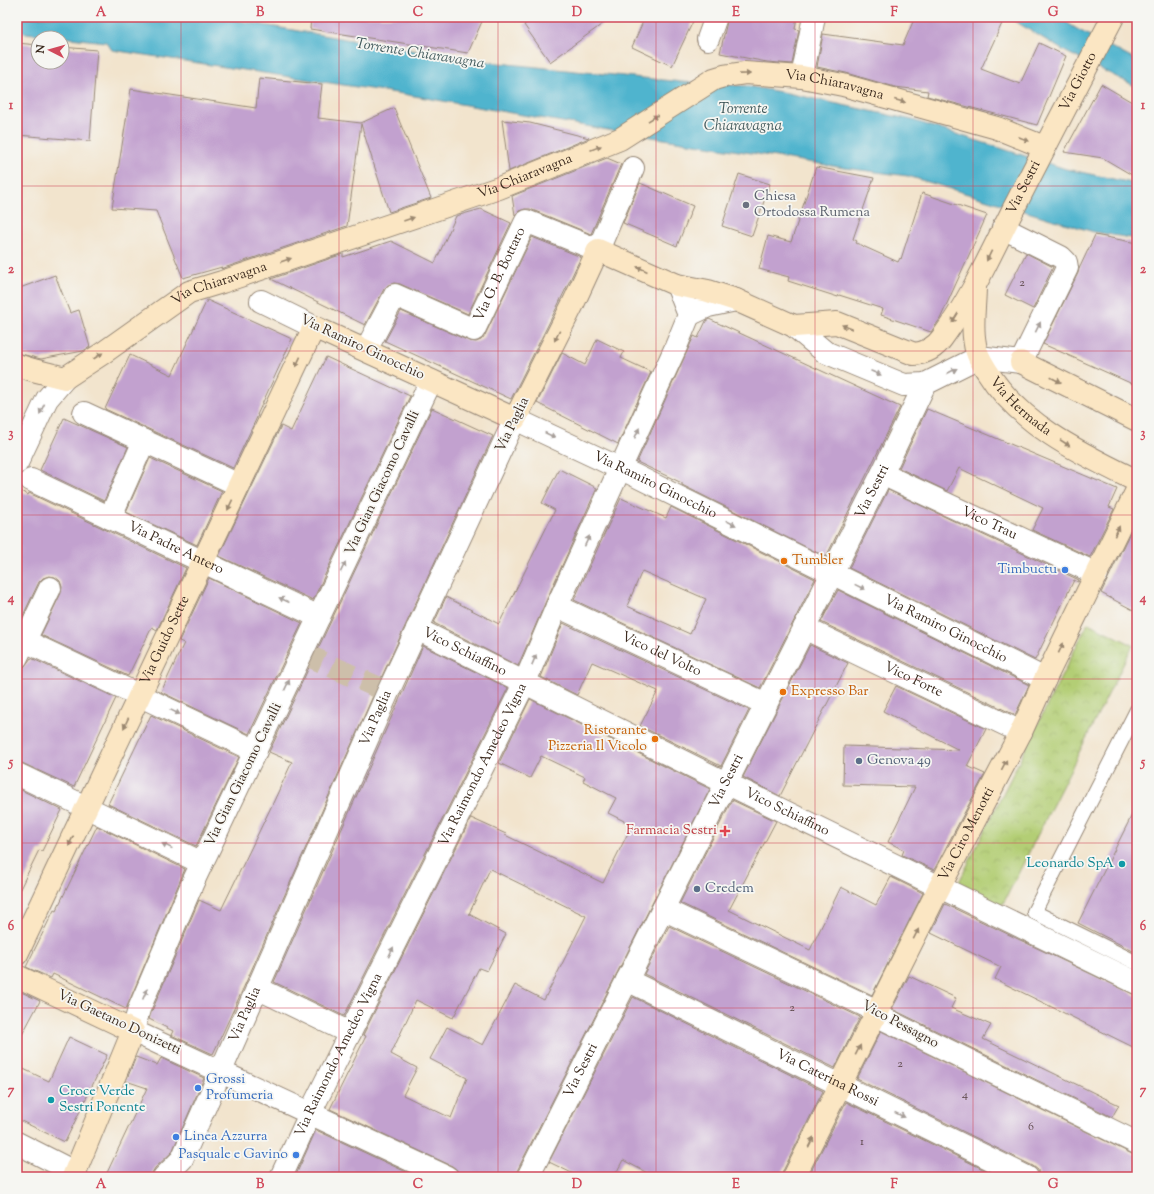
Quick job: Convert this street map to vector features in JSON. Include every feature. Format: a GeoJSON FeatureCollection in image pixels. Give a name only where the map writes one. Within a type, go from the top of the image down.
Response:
{"type":"FeatureCollection","features":[{"type":"Feature","properties":{"kind":"street"},"geometry":{"type":"LineString","coordinates":[[708,39],[716,17]]}},
{"type":"Feature","properties":{"kind":"street"},"geometry":{"type":"LineString","coordinates":[[802,77],[814,17]]}},
{"type":"Feature","properties":{"kind":"street","name":"Via Giotto"},"geometry":{"type":"LineString","coordinates":[[1043,150],[1111,18]]}},
{"type":"Feature","properties":{"kind":"street","name":"Via Chiaravagna"},"geometry":{"type":"LineString","coordinates":[[65,378],[189,292],[499,188],[620,139],[714,80],[724,76],[744,73],[766,76],[802,77],[843,85],[996,128],[1043,150]]}},
{"type":"Feature","properties":{"kind":"street","name":"Via Sestri"},"geometry":{"type":"LineString","coordinates":[[794,326],[837,323],[914,354],[924,353],[933,347],[941,340],[975,285],[1043,150]]}},
{"type":"Feature","properties":{"kind":"street"},"geometry":{"type":"LineString","coordinates":[[633,168],[598,250],[678,285],[708,291],[736,300],[794,326],[825,352],[904,385],[925,384],[979,357],[1021,362],[1137,420]]}},
{"type":"Feature","properties":{"kind":"street","name":"Via G. B. Bottaro"},"geometry":{"type":"LineString","coordinates":[[366,350],[395,295],[474,330],[526,221],[598,250]]}},
{"type":"Feature","properties":{"kind":"street","name":"Via Sestri"},"geometry":{"type":"LineString","coordinates":[[1007,221],[1061,257],[1066,262],[1067,268],[1021,362]]}},
{"type":"Feature","properties":{"kind":"street","name":"Via Paglia"},"geometry":{"type":"LineString","coordinates":[[171,1175],[182,1159],[417,629],[515,419],[574,302],[598,250]]}},
{"type":"Feature","properties":{"kind":"street"},"geometry":{"type":"LineString","coordinates":[[678,285],[689,315],[708,306],[736,300]]}},
{"type":"Feature","properties":{"kind":"street","name":"Via Hermada"},"geometry":{"type":"LineString","coordinates":[[975,285],[973,331],[975,344],[979,357],[999,389],[1012,404],[1035,423],[1072,448],[1137,481]]}},
{"type":"Feature","properties":{"kind":"street","name":"Via Ramiro Ginocchio"},"geometry":{"type":"LineString","coordinates":[[261,301],[620,469],[1046,679]]}},
{"type":"Feature","properties":{"kind":"street","name":"Via Raimondo Amedeo Vigna"},"geometry":{"type":"LineString","coordinates":[[281,1177],[311,1112],[524,684],[557,606],[675,349],[689,315]]}},
{"type":"Feature","properties":{"kind":"street","name":"Via Guido Sette"},"geometry":{"type":"LineString","coordinates":[[17,954],[314,327]]}},
{"type":"Feature","properties":{"kind":"street"},"geometry":{"type":"LineString","coordinates":[[17,365],[65,378],[46,399],[17,462]]}},
{"type":"Feature","properties":{"kind":"street","name":"Via Gian Giacomo Cavalli"},"geometry":{"type":"LineString","coordinates":[[74,1175],[133,1030],[139,1009],[202,862],[431,381]]}},
{"type":"Feature","properties":{"kind":"street","name":"Via Sestri"},"geometry":{"type":"LineString","coordinates":[[528,1177],[882,474],[925,384]]}},
{"type":"Feature","properties":{"kind":"street"},"geometry":{"type":"LineString","coordinates":[[84,413],[240,485]]}},
{"type":"Feature","properties":{"kind":"street"},"geometry":{"type":"LineString","coordinates":[[110,518],[144,441]]}},
{"type":"Feature","properties":{"kind":"street","name":"Vico Trau"},"geometry":{"type":"LineString","coordinates":[[882,474],[1097,574]]}},
{"type":"Feature","properties":{"kind":"street","name":"Via Padre Antero"},"geometry":{"type":"LineString","coordinates":[[31,480],[319,617]]}},
{"type":"Feature","properties":{"kind":"street","name":"Via Ciro Menotti"},"geometry":{"type":"LineString","coordinates":[[794,1177],[940,886],[1021,732],[1137,490]]}},
{"type":"Feature","properties":{"kind":"street"},"geometry":{"type":"LineString","coordinates":[[50,588],[21,649],[140,696],[256,751]]}},
{"type":"Feature","properties":{"kind":"street","name":"Vico del Volto"},"geometry":{"type":"LineString","coordinates":[[557,606],[766,704]]}},
{"type":"Feature","properties":{"kind":"street","name":"Vico Forte"},"geometry":{"type":"LineString","coordinates":[[804,628],[1021,732]]}},
{"type":"Feature","properties":{"kind":"street","name":"Vico Schiaffino"},"geometry":{"type":"LineString","coordinates":[[417,629],[524,684],[1137,983]]}},
{"type":"Feature","properties":{"kind":"street"},"geometry":{"type":"LineString","coordinates":[[17,774],[202,862]]}},
{"type":"Feature","properties":{"kind":"street","name":"Vico Pessagno"},"geometry":{"type":"LineString","coordinates":[[663,909],[877,1011],[884,1019],[1137,1143]]}},
{"type":"Feature","properties":{"kind":"street","name":"Via Gaetano Donizetti"},"geometry":{"type":"LineString","coordinates":[[17,976],[311,1112]]}},
{"type":"Feature","properties":{"kind":"street","name":"Via Caterina Rossi"},"geometry":{"type":"LineString","coordinates":[[627,980],[1027,1177]]}},
{"type":"Feature","properties":{"kind":"street"},"geometry":{"type":"LineString","coordinates":[[257,988],[350,1033]]}},
{"type":"Feature","properties":{"kind":"street"},"geometry":{"type":"LineString","coordinates":[[311,1112],[447,1177]]}},
{"type":"Feature","properties":{"kind":"street"},"geometry":{"type":"LineString","coordinates":[[17,1143],[74,1175]]}},
{"type":"Feature","properties":{"kind":"lane"},"geometry":{"type":"LineString","coordinates":[[1137,710],[1034,912],[1137,963]]}},
{"type":"Feature","properties":{"kind":"green space"},"geometry":{"type":"Polygon","coordinates":[[[1088,623],[1133,645],[1002,906],[958,884],[1088,623]]]}},
{"type":"Feature","properties":{"kind":"water","name":"Torrente Chiaravagna"},"geometry":{"type":"Polygon","coordinates":[[[17,17],[216,17],[469,60],[682,82],[747,86],[787,93],[912,120],[1066,169],[1137,184],[1137,239],[1094,232],[908,176],[845,168],[614,131],[403,94],[112,50],[106,42],[70,38],[70,30],[30,30],[30,33],[17,32],[17,17]]]}},
{"type":"Feature","properties":{"kind":"water"},"geometry":{"type":"Polygon","coordinates":[[[1008,17],[1058,17],[1077,29],[1137,61],[1137,87],[1066,52],[1008,17]]]}},
{"type":"Feature","properties":{"kind":"building"},"geometry":{"type":"Polygon","coordinates":[[[311,17],[484,17],[468,53],[310,29],[311,17]]]}},
{"type":"Feature","properties":{"kind":"building"},"geometry":{"type":"Polygon","coordinates":[[[534,17],[612,17],[550,62],[524,25],[534,17]]]}},
{"type":"Feature","properties":{"kind":"building"},"geometry":{"type":"Polygon","coordinates":[[[645,17],[695,17],[672,66],[632,47],[645,17]]]}},
{"type":"Feature","properties":{"kind":"building"},"geometry":{"type":"Polygon","coordinates":[[[728,17],[797,17],[795,29],[799,30],[792,64],[767,62],[720,53],[728,17]]]}},
{"type":"Feature","properties":{"kind":"building"},"geometry":{"type":"Polygon","coordinates":[[[915,17],[1005,17],[981,69],[1020,84],[1039,43],[1066,56],[1037,125],[927,96],[928,91],[895,87],[846,73],[817,67],[823,34],[903,45],[915,17]]]}},
{"type":"Feature","properties":{"kind":"building"},"geometry":{"type":"Polygon","coordinates":[[[17,43],[30,44],[30,70],[70,70],[70,48],[97,50],[90,141],[17,135],[17,43]]]}},
{"type":"Feature","properties":{"kind":"building"},"geometry":{"type":"Polygon","coordinates":[[[259,78],[322,84],[318,118],[361,123],[394,108],[431,198],[389,212],[361,124],[347,226],[221,269],[222,267],[183,278],[156,211],[112,208],[131,89],[256,108],[259,78]]]}},
{"type":"Feature","properties":{"kind":"building"},"geometry":{"type":"Polygon","coordinates":[[[1101,84],[1137,105],[1137,178],[1103,158],[1064,152],[1101,84]]]}},
{"type":"Feature","properties":{"kind":"building"},"geometry":{"type":"Polygon","coordinates":[[[502,120],[530,123],[589,138],[509,171],[502,120]]]}},
{"type":"Feature","properties":{"kind":"building"},"geometry":{"type":"Polygon","coordinates":[[[607,158],[621,164],[591,234],[530,209],[519,211],[515,215],[512,196],[607,158]]]}},
{"type":"Feature","properties":{"kind":"building"},"geometry":{"type":"Polygon","coordinates":[[[816,167],[874,178],[853,239],[857,241],[856,243],[898,262],[900,258],[901,259],[922,193],[987,215],[940,319],[931,332],[881,315],[883,309],[839,295],[838,297],[788,281],[789,277],[759,269],[768,236],[791,242],[816,167]]]}},
{"type":"Feature","properties":{"kind":"building","name":"Chiesa Ortodossa Rumena"},"geometry":{"type":"Polygon","coordinates":[[[739,174],[770,184],[752,236],[722,226],[739,174]]]}},
{"type":"Feature","properties":{"kind":"building"},"geometry":{"type":"Polygon","coordinates":[[[640,183],[693,206],[677,246],[623,223],[640,183]]]}},
{"type":"Feature","properties":{"kind":"building"},"geometry":{"type":"Polygon","coordinates":[[[481,209],[511,223],[468,314],[400,284],[394,283],[388,285],[384,289],[365,325],[271,279],[343,254],[343,257],[391,241],[435,263],[456,216],[481,209]]]}},
{"type":"Feature","properties":{"kind":"building"},"geometry":{"type":"Polygon","coordinates":[[[1095,235],[1137,243],[1137,386],[1043,344],[1095,235]]]}},
{"type":"Feature","properties":{"kind":"building"},"geometry":{"type":"Polygon","coordinates":[[[532,237],[581,257],[511,399],[385,341],[401,311],[469,341],[476,342],[481,340],[485,335],[532,237]]]}},
{"type":"Feature","properties":{"kind":"building"},"geometry":{"type":"Polygon","coordinates":[[[1026,253],[1053,267],[1033,309],[1005,295],[1026,253]]]}},
{"type":"Feature","properties":{"kind":"building"},"geometry":{"type":"Polygon","coordinates":[[[55,275],[70,313],[79,310],[90,347],[83,351],[41,359],[17,353],[17,289],[55,275]]]}},
{"type":"Feature","properties":{"kind":"building"},"geometry":{"type":"Polygon","coordinates":[[[207,300],[292,339],[233,468],[105,409],[130,355],[172,375],[207,300]]]}},
{"type":"Feature","properties":{"kind":"building"},"geometry":{"type":"Polygon","coordinates":[[[709,319],[900,407],[826,557],[682,485],[682,483],[637,462],[694,336],[698,338],[706,321],[709,319]]]}},
{"type":"Feature","properties":{"kind":"building"},"geometry":{"type":"Polygon","coordinates":[[[597,339],[624,352],[621,358],[651,372],[618,444],[537,403],[562,353],[585,365],[597,339]]]}},
{"type":"Feature","properties":{"kind":"building"},"geometry":{"type":"Polygon","coordinates":[[[326,357],[410,396],[313,600],[219,556],[281,426],[291,431],[326,357]]]}},
{"type":"Feature","properties":{"kind":"building"},"geometry":{"type":"Polygon","coordinates":[[[432,408],[493,436],[377,687],[213,1054],[171,1035],[173,1031],[149,1019],[151,1013],[199,900],[221,910],[273,803],[292,762],[269,752],[432,408]]]}},
{"type":"Feature","properties":{"kind":"building"},"geometry":{"type":"Polygon","coordinates":[[[927,409],[1117,489],[1109,507],[1114,509],[1090,557],[1032,530],[1043,508],[959,468],[947,491],[899,468],[927,409]]]}},
{"type":"Feature","properties":{"kind":"building"},"geometry":{"type":"Polygon","coordinates":[[[64,418],[128,447],[104,501],[40,470],[64,418]]]}},
{"type":"Feature","properties":{"kind":"building"},"geometry":{"type":"Polygon","coordinates":[[[150,458],[222,491],[197,545],[126,512],[150,458]]]}},
{"type":"Feature","properties":{"kind":"building"},"geometry":{"type":"Polygon","coordinates":[[[559,469],[597,488],[518,666],[434,623],[446,597],[499,624],[555,510],[542,503],[559,469]]]}},
{"type":"Feature","properties":{"kind":"building"},"geometry":{"type":"Polygon","coordinates":[[[17,489],[28,495],[29,493],[186,568],[157,630],[152,627],[128,676],[41,635],[61,593],[62,587],[60,581],[55,577],[49,576],[43,578],[39,582],[17,628],[17,489]]]}},
{"type":"Feature","properties":{"kind":"building"},"geometry":{"type":"Polygon","coordinates":[[[888,490],[1079,580],[1078,582],[1074,580],[1035,660],[849,568],[888,490]]]}},
{"type":"Feature","properties":{"kind":"building"},"geometry":{"type":"Polygon","coordinates":[[[621,498],[666,518],[671,507],[815,579],[760,688],[574,600],[621,498]],[[642,571],[627,606],[690,634],[706,599],[642,571]]]}},
{"type":"Feature","properties":{"kind":"building"},"geometry":{"type":"Polygon","coordinates":[[[1136,520],[1137,521],[1137,612],[1101,593],[1136,520]]]}},
{"type":"Feature","properties":{"kind":"building"},"geometry":{"type":"Polygon","coordinates":[[[209,578],[302,623],[249,734],[161,692],[184,643],[179,641],[209,578]]]}},
{"type":"Feature","properties":{"kind":"building"},"geometry":{"type":"Polygon","coordinates":[[[838,590],[1029,685],[1015,715],[821,622],[838,590]]]}},
{"type":"Feature","properties":{"kind":"building"},"geometry":{"type":"Polygon","coordinates":[[[563,623],[749,710],[721,766],[640,726],[658,691],[592,662],[577,695],[541,677],[563,623]]]}},
{"type":"Feature","properties":{"kind":"building"},"geometry":{"type":"Polygon","coordinates":[[[810,645],[848,663],[780,796],[743,777],[810,645]]]}},
{"type":"Feature","properties":{"kind":"building"},"geometry":{"type":"Polygon","coordinates":[[[423,646],[508,688],[344,1016],[274,982],[423,646]]]}},
{"type":"Feature","properties":{"kind":"building"},"geometry":{"type":"Polygon","coordinates":[[[31,658],[116,698],[74,787],[17,762],[17,669],[24,667],[31,658]]]}},
{"type":"Feature","properties":{"kind":"building"},"geometry":{"type":"Polygon","coordinates":[[[896,686],[986,729],[967,766],[985,774],[934,870],[902,855],[904,850],[888,842],[915,787],[843,785],[844,746],[959,750],[883,711],[896,686]]]}},
{"type":"Feature","properties":{"kind":"building"},"geometry":{"type":"Polygon","coordinates":[[[530,699],[710,789],[517,1171],[516,1177],[459,1177],[457,1170],[452,1166],[330,1109],[366,1036],[363,1035],[471,818],[603,883],[632,825],[608,813],[616,798],[583,781],[585,777],[541,756],[530,778],[499,763],[530,699]],[[490,869],[469,914],[506,934],[487,971],[479,968],[453,1018],[416,1000],[391,1054],[417,1068],[403,1095],[451,1118],[467,1078],[430,1059],[447,1027],[483,1045],[515,985],[544,1000],[586,916],[490,869]]]}},
{"type":"Feature","properties":{"kind":"building"},"geometry":{"type":"Polygon","coordinates":[[[151,715],[239,757],[196,846],[108,804],[151,715]]]}},
{"type":"Feature","properties":{"kind":"building"},"geometry":{"type":"Polygon","coordinates":[[[17,788],[62,810],[42,851],[39,850],[17,895],[17,788]]]}},
{"type":"Feature","properties":{"kind":"building"},"geometry":{"type":"Polygon","coordinates":[[[732,800],[776,821],[729,910],[810,950],[841,887],[876,905],[891,877],[923,893],[872,995],[680,903],[732,800]]]}},
{"type":"Feature","properties":{"kind":"building","name":"Leonardo SpA"},"geometry":{"type":"Polygon","coordinates":[[[1137,805],[1137,953],[1078,923],[1137,805]]]}},
{"type":"Feature","properties":{"kind":"building"},"geometry":{"type":"Polygon","coordinates":[[[97,826],[185,869],[126,1009],[53,974],[51,978],[26,967],[54,910],[56,911],[97,826]]]}},
{"type":"Feature","properties":{"kind":"building"},"geometry":{"type":"Polygon","coordinates":[[[945,904],[1137,996],[1137,1049],[995,979],[1001,967],[931,933],[945,904]]]}},
{"type":"Feature","properties":{"kind":"building"},"geometry":{"type":"Polygon","coordinates":[[[669,926],[860,1017],[835,1068],[644,974],[669,926]]]}},
{"type":"Feature","properties":{"kind":"building"},"geometry":{"type":"Polygon","coordinates":[[[909,976],[956,998],[951,1008],[991,1025],[983,1039],[1119,1105],[1112,1117],[892,1009],[909,976]]]}},
{"type":"Feature","properties":{"kind":"building"},"geometry":{"type":"Polygon","coordinates":[[[17,990],[40,1001],[17,1044],[17,990]]]}},
{"type":"Feature","properties":{"kind":"building"},"geometry":{"type":"Polygon","coordinates":[[[633,997],[823,1091],[783,1171],[782,1177],[655,1177],[623,1160],[614,1177],[580,1177],[549,1162],[633,997]]]}},
{"type":"Feature","properties":{"kind":"building"},"geometry":{"type":"Polygon","coordinates":[[[881,1031],[1132,1154],[1137,1155],[1137,1177],[1039,1177],[1038,1170],[1033,1166],[857,1079],[881,1031]]]}},
{"type":"Feature","properties":{"kind":"building","name":"Croce Verde Sestri Ponente"},"geometry":{"type":"Polygon","coordinates":[[[69,1037],[107,1055],[65,1142],[17,1119],[17,1066],[49,1081],[69,1037]]]}},
{"type":"Feature","properties":{"kind":"building"},"geometry":{"type":"Polygon","coordinates":[[[136,1057],[157,1065],[161,1058],[204,1078],[172,1152],[155,1168],[152,1173],[152,1177],[105,1177],[147,1088],[126,1081],[136,1057]]]}},
{"type":"Feature","properties":{"kind":"building"},"geometry":{"type":"Polygon","coordinates":[[[846,1102],[999,1177],[808,1177],[846,1102]]]}},
{"type":"Feature","properties":{"kind":"building"},"geometry":{"type":"Polygon","coordinates":[[[316,1130],[417,1177],[295,1177],[316,1130]]]}},
{"type":"Feature","properties":{"kind":"tunnel"},"geometry":{"type":"LineString","coordinates":[[302,653],[388,692]]}},
{"type":"Feature","properties":{"kind":"place","name":"Chiesa Ortodossa Rumena"},"geometry":{"type":"Point","coordinates":[746,205]}},
{"type":"Feature","properties":{"kind":"place","name":"Tumbler"},"geometry":{"type":"Point","coordinates":[784,561]}},
{"type":"Feature","properties":{"kind":"place","name":"Timbuctu"},"geometry":{"type":"Point","coordinates":[1065,570]}},
{"type":"Feature","properties":{"kind":"place","name":"Expresso Bar"},"geometry":{"type":"Point","coordinates":[783,692]}},
{"type":"Feature","properties":{"kind":"place","name":"Ristorante Pizzeria Il Vicolo"},"geometry":{"type":"Point","coordinates":[655,739]}},
{"type":"Feature","properties":{"kind":"place","name":"Genova 49"},"geometry":{"type":"Point","coordinates":[859,761]}},
{"type":"Feature","properties":{"kind":"place","name":"Farmacia Sestri"},"geometry":{"type":"Point","coordinates":[725,831]}},
{"type":"Feature","properties":{"kind":"place","name":"Leonardo SpA"},"geometry":{"type":"Point","coordinates":[1122,864]}},
{"type":"Feature","properties":{"kind":"place","name":"Credem"},"geometry":{"type":"Point","coordinates":[697,889]}},
{"type":"Feature","properties":{"kind":"place","name":"Grossi Profumeria"},"geometry":{"type":"Point","coordinates":[198,1088]}},
{"type":"Feature","properties":{"kind":"place","name":"Croce Verde Sestri Ponente"},"geometry":{"type":"Point","coordinates":[51,1100]}},
{"type":"Feature","properties":{"kind":"place","name":"Linea Azzurra"},"geometry":{"type":"Point","coordinates":[176,1137]}},
{"type":"Feature","properties":{"kind":"place","name":"Pasquale e Gavino"},"geometry":{"type":"Point","coordinates":[296,1155]}}]}
